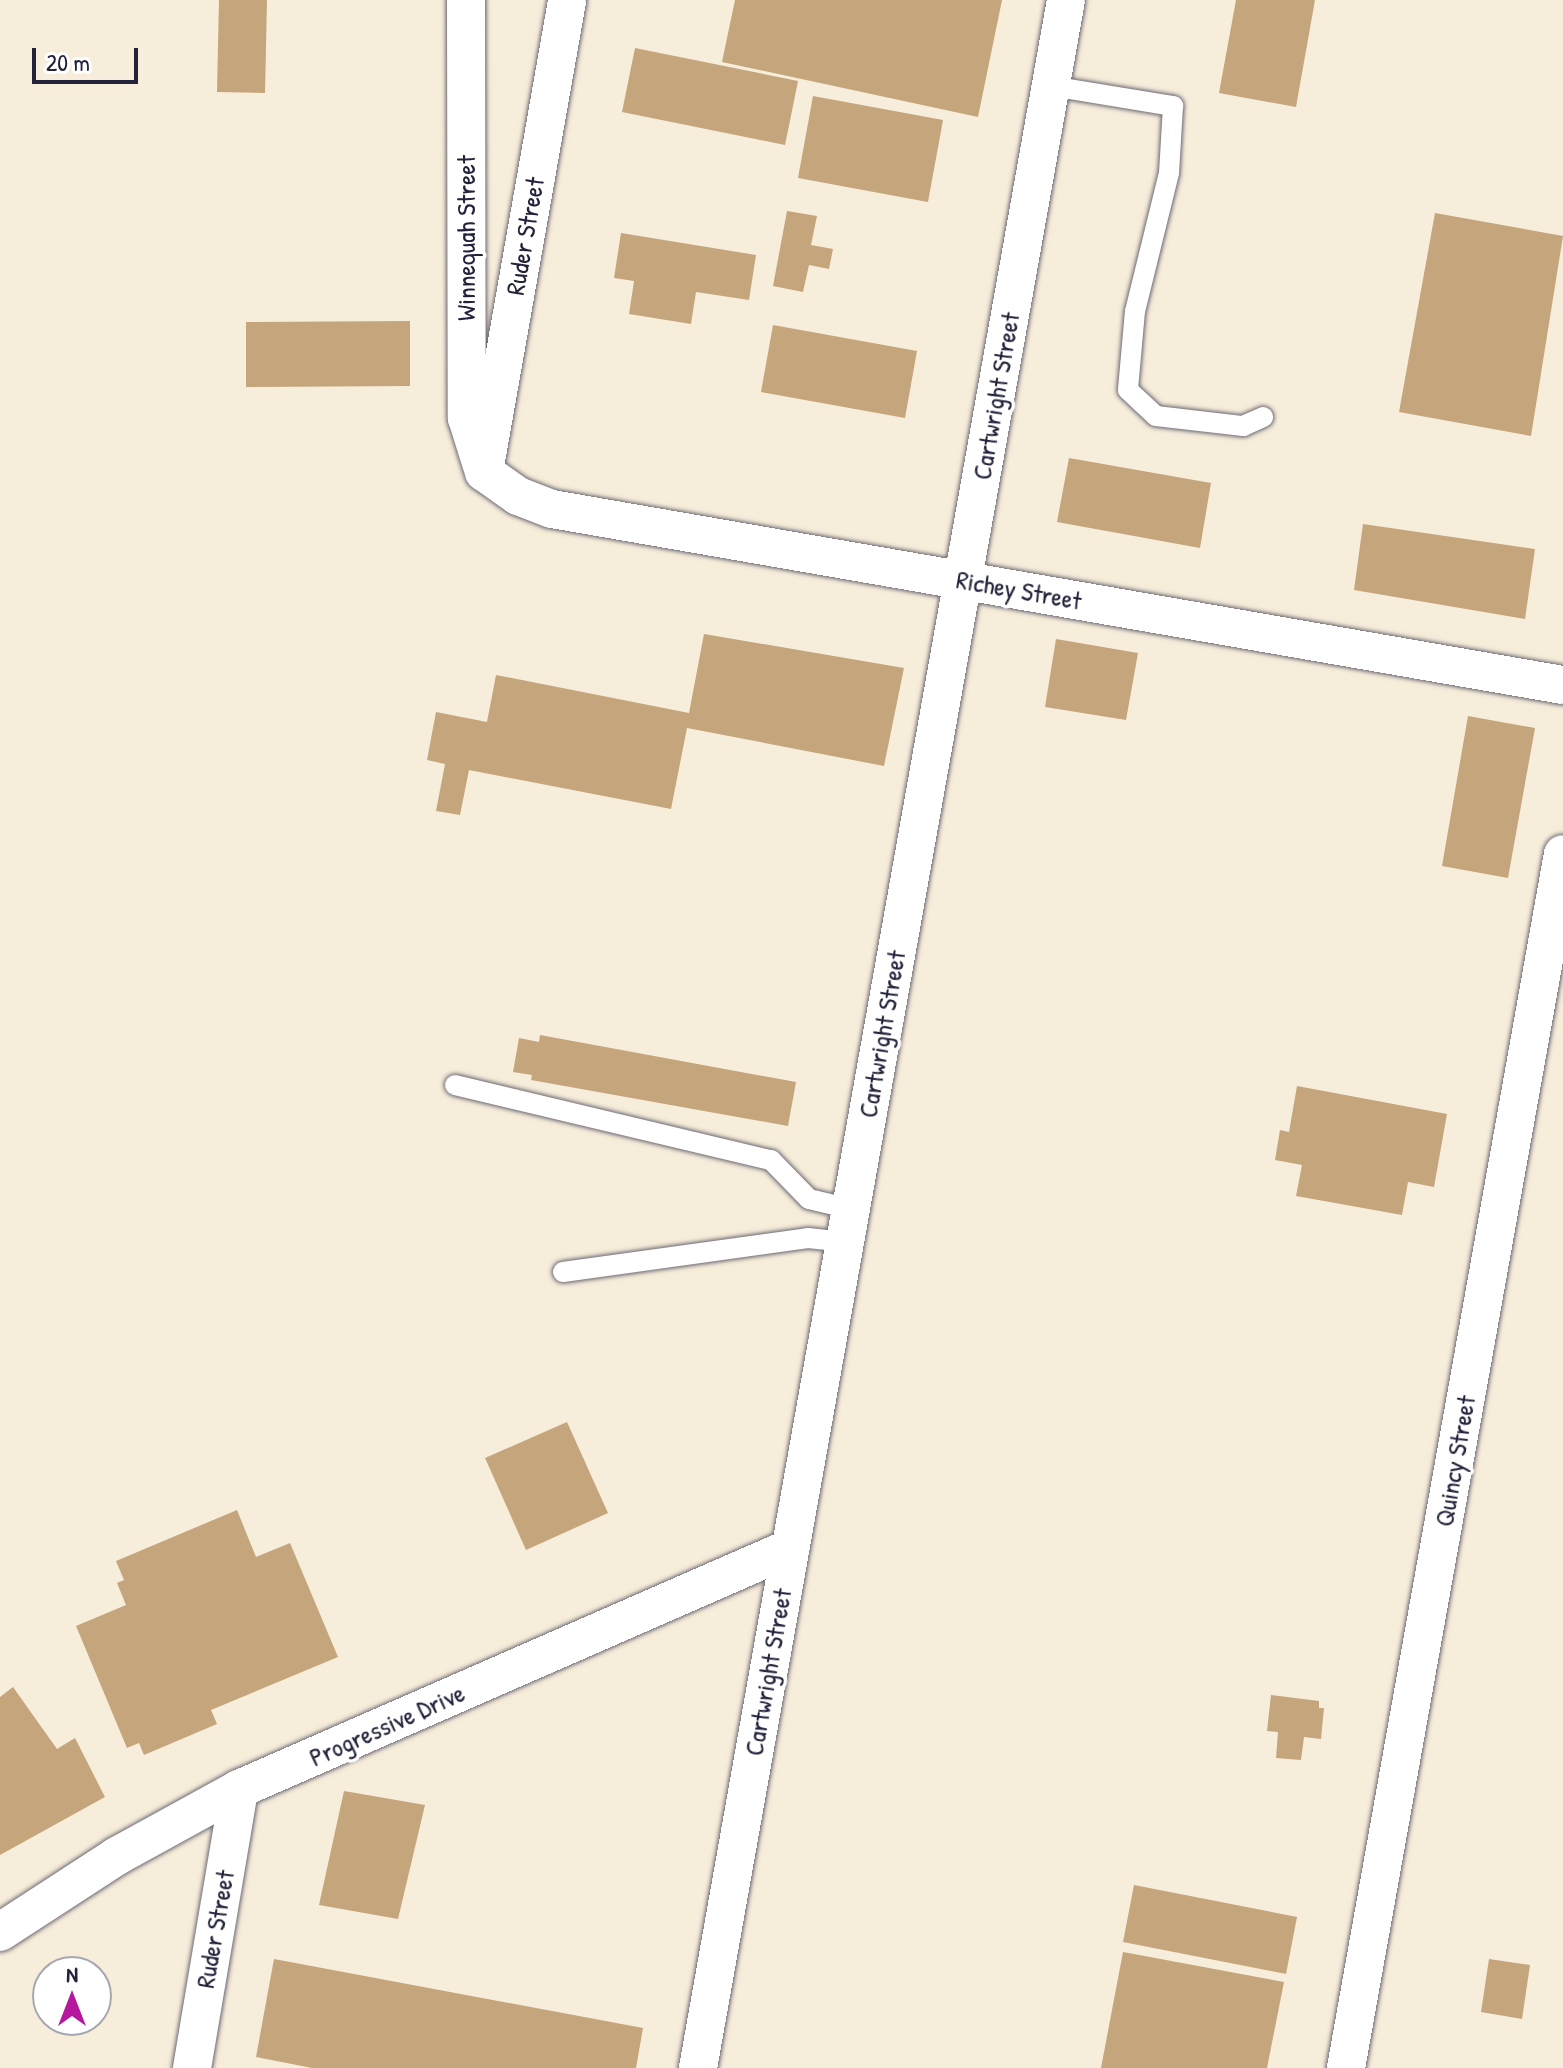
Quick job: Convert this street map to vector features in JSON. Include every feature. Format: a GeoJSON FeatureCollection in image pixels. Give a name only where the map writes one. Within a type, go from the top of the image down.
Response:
{"type":"FeatureCollection","features":[{"type":"Feature","properties":{"kind":"street","name":"Winnequah Street"},"geometry":{"type":"LineString","coordinates":[[466,0],[467,418],[484,472]]}},
{"type":"Feature","properties":{"kind":"street","name":"Ruder Street"},"geometry":{"type":"LineString","coordinates":[[484,472],[567,0]]}},
{"type":"Feature","properties":{"kind":"street","name":"Cartwright Street"},"geometry":{"type":"LineString","coordinates":[[698,2068],[1066,0]]}},
{"type":"Feature","properties":{"kind":"street","name":"Richey Street"},"geometry":{"type":"LineString","coordinates":[[484,472],[518,496],[552,509],[1563,685]]}},
{"type":"Feature","properties":{"kind":"street","name":"Quincy Street"},"geometry":{"type":"LineString","coordinates":[[1346,2068],[1563,854]]}},
{"type":"Feature","properties":{"kind":"street","name":"Progressive Drive"},"geometry":{"type":"LineString","coordinates":[[0,1932],[117,1856],[239,1789],[790,1548]]}},
{"type":"Feature","properties":{"kind":"street","name":"Ruder Street"},"geometry":{"type":"LineString","coordinates":[[192,2068],[239,1789]]}},
{"type":"Feature","properties":{"kind":"lane"},"geometry":{"type":"LineString","coordinates":[[1051,86],[1173,106],[1169,173],[1135,311],[1128,390],[1156,416],[1243,426],[1263,417]]}},
{"type":"Feature","properties":{"kind":"lane"},"geometry":{"type":"LineString","coordinates":[[455,1085],[771,1160],[809,1199],[848,1226]]}},
{"type":"Feature","properties":{"kind":"lane"},"geometry":{"type":"LineString","coordinates":[[563,1272],[808,1238],[848,1226]]}},
{"type":"Feature","properties":{"kind":"building"},"geometry":{"type":"Polygon","coordinates":[[[219,0],[267,0],[265,93],[217,92],[219,0]]]}},
{"type":"Feature","properties":{"kind":"building"},"geometry":{"type":"Polygon","coordinates":[[[735,0],[1002,0],[978,117],[722,62],[735,0]]]}},
{"type":"Feature","properties":{"kind":"building"},"geometry":{"type":"Polygon","coordinates":[[[1236,0],[1315,0],[1296,107],[1219,93],[1236,0]]]}},
{"type":"Feature","properties":{"kind":"building"},"geometry":{"type":"Polygon","coordinates":[[[635,48],[798,81],[785,145],[622,112],[635,48]]]}},
{"type":"Feature","properties":{"kind":"building"},"geometry":{"type":"Polygon","coordinates":[[[813,96],[943,120],[928,202],[798,178],[813,96]]]}},
{"type":"Feature","properties":{"kind":"building"},"geometry":{"type":"Polygon","coordinates":[[[787,211],[817,216],[811,245],[833,249],[829,269],[809,265],[803,292],[773,286],[787,211]]]}},
{"type":"Feature","properties":{"kind":"building"},"geometry":{"type":"Polygon","coordinates":[[[1435,213],[1563,236],[1531,436],[1399,412],[1435,213]]]}},
{"type":"Feature","properties":{"kind":"building"},"geometry":{"type":"Polygon","coordinates":[[[621,233],[756,255],[749,300],[696,292],[691,324],[629,314],[634,281],[614,278],[621,233]]]}},
{"type":"Feature","properties":{"kind":"building"},"geometry":{"type":"Polygon","coordinates":[[[410,321],[410,386],[246,387],[246,322],[410,321]]]}},
{"type":"Feature","properties":{"kind":"building"},"geometry":{"type":"Polygon","coordinates":[[[773,325],[917,351],[905,418],[761,392],[773,325]]]}},
{"type":"Feature","properties":{"kind":"building"},"geometry":{"type":"Polygon","coordinates":[[[1069,458],[1211,483],[1200,548],[1057,522],[1069,458]]]}},
{"type":"Feature","properties":{"kind":"building"},"geometry":{"type":"Polygon","coordinates":[[[1363,524],[1535,549],[1525,619],[1354,590],[1363,524]]]}},
{"type":"Feature","properties":{"kind":"building"},"geometry":{"type":"Polygon","coordinates":[[[704,634],[904,668],[884,766],[687,728],[671,809],[469,770],[460,815],[436,811],[445,764],[427,760],[436,712],[487,722],[496,675],[689,713],[704,634]]]}},
{"type":"Feature","properties":{"kind":"building"},"geometry":{"type":"Polygon","coordinates":[[[1056,639],[1138,653],[1126,720],[1045,707],[1056,639]]]}},
{"type":"Feature","properties":{"kind":"building"},"geometry":{"type":"Polygon","coordinates":[[[1468,716],[1535,728],[1508,878],[1442,866],[1468,716]]]}},
{"type":"Feature","properties":{"kind":"building"},"geometry":{"type":"Polygon","coordinates":[[[540,1035],[796,1082],[788,1126],[531,1080],[532,1075],[513,1072],[519,1038],[539,1042],[540,1035]]]}},
{"type":"Feature","properties":{"kind":"building"},"geometry":{"type":"Polygon","coordinates":[[[1297,1086],[1447,1114],[1434,1187],[1408,1182],[1402,1215],[1296,1196],[1302,1165],[1275,1160],[1280,1130],[1289,1132],[1297,1086]]]}},
{"type":"Feature","properties":{"kind":"building"},"geometry":{"type":"Polygon","coordinates":[[[567,1422],[608,1513],[526,1550],[485,1458],[567,1422]]]}},
{"type":"Feature","properties":{"kind":"building"},"geometry":{"type":"Polygon","coordinates":[[[237,1510],[256,1557],[290,1543],[338,1657],[211,1710],[217,1724],[144,1755],[139,1743],[127,1748],[76,1626],[126,1605],[117,1583],[124,1580],[116,1561],[237,1510]]]}},
{"type":"Feature","properties":{"kind":"building"},"geometry":{"type":"Polygon","coordinates":[[[13,1687],[57,1749],[75,1738],[105,1797],[0,1855],[0,1697],[13,1687]]]}},
{"type":"Feature","properties":{"kind":"building"},"geometry":{"type":"Polygon","coordinates":[[[1271,1695],[1319,1701],[1319,1708],[1324,1708],[1321,1739],[1304,1737],[1301,1760],[1276,1758],[1278,1732],[1267,1731],[1271,1695]]]}},
{"type":"Feature","properties":{"kind":"building"},"geometry":{"type":"Polygon","coordinates":[[[344,1791],[425,1805],[398,1919],[319,1905],[344,1791]]]}},
{"type":"Feature","properties":{"kind":"building"},"geometry":{"type":"Polygon","coordinates":[[[1134,1885],[1297,1917],[1286,1974],[1123,1942],[1134,1885]]]}},
{"type":"Feature","properties":{"kind":"building"},"geometry":{"type":"Polygon","coordinates":[[[1123,1952],[1284,1982],[1267,2068],[1101,2068],[1123,1952]]]}},
{"type":"Feature","properties":{"kind":"building"},"geometry":{"type":"Polygon","coordinates":[[[274,1959],[643,2028],[636,2068],[312,2068],[256,2057],[274,1959]]]}},
{"type":"Feature","properties":{"kind":"building"},"geometry":{"type":"Polygon","coordinates":[[[1489,1959],[1530,1965],[1522,2019],[1481,2012],[1489,1959]]]}}]}
